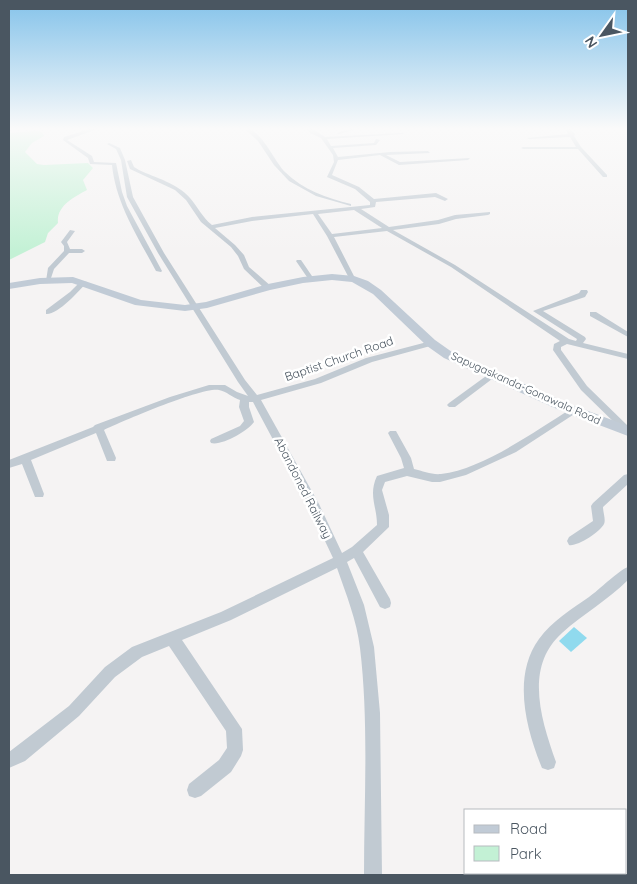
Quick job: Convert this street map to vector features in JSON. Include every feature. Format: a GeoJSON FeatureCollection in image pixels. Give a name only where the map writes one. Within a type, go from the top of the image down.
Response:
{"type":"FeatureCollection","features":[{"type":"Feature","properties":{"kind":"street"},"geometry":{"type":"LineString","coordinates":[[114,169],[123,200],[159,272]]}},
{"type":"Feature","properties":{"kind":"street","name":"Abandoned Railway"},"geometry":{"type":"LineString","coordinates":[[125,169],[130,196],[161,253],[250,399],[261,406],[315,507],[340,560],[357,605],[367,647],[372,713],[373,875]]}},
{"type":"Feature","properties":{"kind":"street"},"geometry":{"type":"LineString","coordinates":[[134,169],[177,189],[188,198],[196,212],[210,228],[233,246],[241,255],[246,268],[268,287]]}},
{"type":"Feature","properties":{"kind":"street"},"geometry":{"type":"LineString","coordinates":[[281,169],[290,179],[316,195],[357,208],[386,228],[454,266],[566,341],[628,356]]}},
{"type":"Feature","properties":{"kind":"street"},"geometry":{"type":"LineString","coordinates":[[334,169],[329,176],[357,188],[373,201],[436,195],[445,199]]}},
{"type":"Feature","properties":{"kind":"street"},"geometry":{"type":"LineString","coordinates":[[599,169],[605,176]]}},
{"type":"Feature","properties":{"kind":"street"},"geometry":{"type":"LineString","coordinates":[[210,228],[252,219],[373,206],[373,201]]}},
{"type":"Feature","properties":{"kind":"street"},"geometry":{"type":"LineString","coordinates":[[9,286],[66,279],[83,282],[124,299],[140,303],[166,307],[195,308],[268,287],[312,279],[352,278],[330,236],[314,212]]}},
{"type":"Feature","properties":{"kind":"street"},"geometry":{"type":"LineString","coordinates":[[330,236],[439,222],[454,217],[488,213]]}},
{"type":"Feature","properties":{"kind":"street"},"geometry":{"type":"LineString","coordinates":[[67,252],[67,246],[64,242],[72,231]]}},
{"type":"Feature","properties":{"kind":"street"},"geometry":{"type":"LineString","coordinates":[[48,280],[51,268],[67,252],[82,251]]}},
{"type":"Feature","properties":{"kind":"street"},"geometry":{"type":"LineString","coordinates":[[299,261],[312,279]]}},
{"type":"Feature","properties":{"kind":"street","name":"Sapugaskanda-Gonawala Road"},"geometry":{"type":"LineString","coordinates":[[352,278],[371,288],[431,343],[455,358],[574,411],[628,431]]}},
{"type":"Feature","properties":{"kind":"street"},"geometry":{"type":"LineString","coordinates":[[49,312],[73,294],[83,282]]}},
{"type":"Feature","properties":{"kind":"street"},"geometry":{"type":"LineString","coordinates":[[578,344],[582,339],[537,311],[582,295],[584,292]]}},
{"type":"Feature","properties":{"kind":"street"},"geometry":{"type":"LineString","coordinates":[[593,314],[628,335]]}},
{"type":"Feature","properties":{"kind":"street"},"geometry":{"type":"LineString","coordinates":[[566,341],[557,346],[557,350],[584,388],[628,431]]}},
{"type":"Feature","properties":{"kind":"street","name":"Baptist Church Road"},"geometry":{"type":"LineString","coordinates":[[250,399],[318,381],[369,360],[431,343]]}},
{"type":"Feature","properties":{"kind":"street"},"geometry":{"type":"LineString","coordinates":[[452,405],[493,374]]}},
{"type":"Feature","properties":{"kind":"street"},"geometry":{"type":"LineString","coordinates":[[9,464],[145,408],[215,387],[222,387],[250,399],[244,407],[249,422],[243,428],[215,441]]}},
{"type":"Feature","properties":{"kind":"street"},"geometry":{"type":"LineString","coordinates":[[9,760],[19,755],[74,710],[110,672],[137,652],[226,616],[356,551],[382,527],[383,515],[377,490],[381,479],[399,473],[410,472],[424,477],[443,478],[469,469],[501,457],[574,411]]}},
{"type":"Feature","properties":{"kind":"street"},"geometry":{"type":"LineString","coordinates":[[98,427],[111,458]]}},
{"type":"Feature","properties":{"kind":"street"},"geometry":{"type":"LineString","coordinates":[[393,433],[406,458],[410,472]]}},
{"type":"Feature","properties":{"kind":"street"},"geometry":{"type":"LineString","coordinates":[[25,459],[39,494]]}},
{"type":"Feature","properties":{"kind":"street"},"geometry":{"type":"LineString","coordinates":[[573,542],[599,522],[596,506],[628,478]]}},
{"type":"Feature","properties":{"kind":"street"},"geometry":{"type":"LineString","coordinates":[[356,551],[385,603]]}},
{"type":"Feature","properties":{"kind":"street"},"geometry":{"type":"LineString","coordinates":[[548,762],[538,737],[530,694],[536,659],[544,644],[555,631],[628,572]]}},
{"type":"Feature","properties":{"kind":"street"},"geometry":{"type":"LineString","coordinates":[[172,638],[234,729],[235,750],[230,758],[224,766],[195,790]]}},
{"type":"Feature","properties":{"kind":"green space"},"geometry":{"type":"Polygon","coordinates":[[[9,169],[92,169],[83,180],[87,190],[63,207],[58,217],[58,223],[48,233],[45,242],[9,260],[9,169]]]}},
{"type":"Feature","properties":{"kind":"water"},"geometry":{"type":"Polygon","coordinates":[[[574,627],[587,638],[571,652],[559,641],[574,627]]]}}]}
